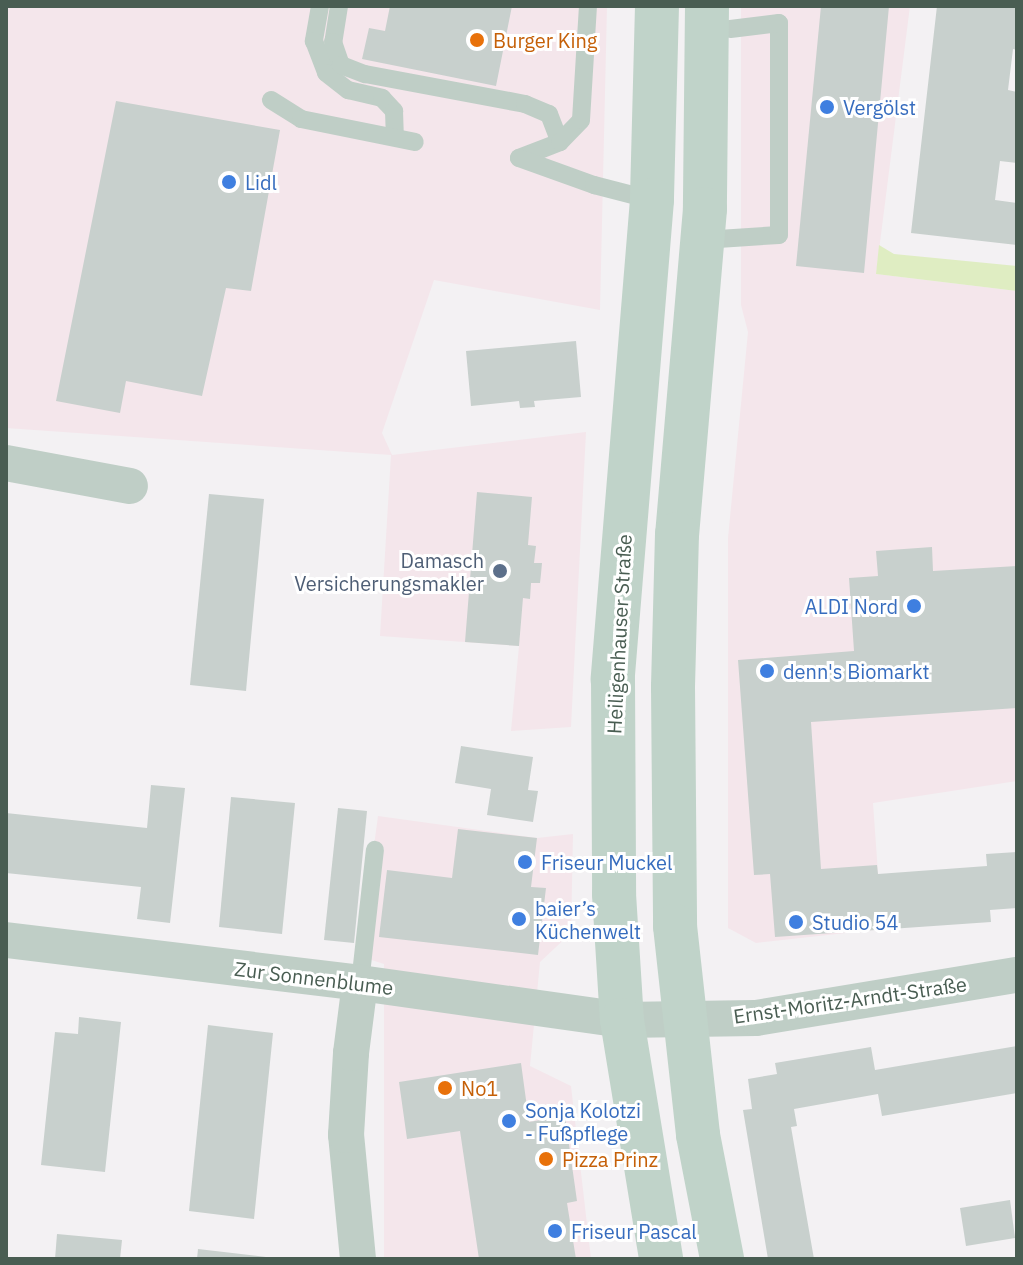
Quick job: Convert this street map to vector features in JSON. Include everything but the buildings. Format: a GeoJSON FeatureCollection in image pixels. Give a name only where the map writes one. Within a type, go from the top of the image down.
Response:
{"type":"FeatureCollection","features":[{"type":"Feature","properties":{"kind":"main road","name":"Heiligenhauser Straße"},"geometry":{"type":"LineString","coordinates":[[657,6],[652,200],[613,679],[614,894],[622,1020],[636,1123],[661,1259]]}},
{"type":"Feature","properties":{"kind":"main road"},"geometry":{"type":"LineString","coordinates":[[719,17],[677,549],[675,926],[698,1135],[722,1259]]}},
{"type":"Feature","properties":{"kind":"street"},"geometry":{"type":"LineString","coordinates":[[6,463],[130,486]]}},
{"type":"Feature","properties":{"kind":"street","name":"Zur Sonnenblume"},"geometry":{"type":"LineString","coordinates":[[6,940],[360,983],[622,1020]]}},
{"type":"Feature","properties":{"kind":"street","name":"Ernst-Moritz-Arndt-Straße"},"geometry":{"type":"LineString","coordinates":[[622,1020],[756,1018],[1017,975]]}},
{"type":"Feature","properties":{"kind":"street"},"geometry":{"type":"LineString","coordinates":[[358,1259],[346,1135],[351,1053],[360,983]]}},
{"type":"Feature","properties":{"kind":"lane"},"geometry":{"type":"LineString","coordinates":[[320,6],[314,41],[326,73],[348,90],[382,98],[394,111],[395,136]]}},
{"type":"Feature","properties":{"kind":"lane"},"geometry":{"type":"LineString","coordinates":[[339,6],[333,42],[341,65],[365,74],[525,104],[549,114],[560,142]]}},
{"type":"Feature","properties":{"kind":"lane"},"geometry":{"type":"LineString","coordinates":[[588,6],[581,120],[560,142],[519,158],[594,185],[652,200]]}},
{"type":"Feature","properties":{"kind":"lane"},"geometry":{"type":"LineString","coordinates":[[703,240],[779,235],[779,23],[719,17]]}},
{"type":"Feature","properties":{"kind":"lane"},"geometry":{"type":"LineString","coordinates":[[271,100],[301,119],[415,142]]}},
{"type":"Feature","properties":{"kind":"lane"},"geometry":{"type":"LineString","coordinates":[[360,983],[375,850]]}},
{"type":"Feature","properties":{"kind":"shaded area"},"geometry":{"type":"Polygon","coordinates":[[[8,6],[607,6],[600,310],[434,280],[382,433],[392,455],[586,432],[571,727],[511,731],[519,646],[380,636],[391,455],[6,428],[8,6]]]}},
{"type":"Feature","properties":{"kind":"shaded area"},"geometry":{"type":"Polygon","coordinates":[[[741,6],[910,6],[876,274],[1017,291],[1017,781],[873,803],[882,929],[756,943],[728,928],[728,538],[748,332],[741,305],[741,6]]]}},
{"type":"Feature","properties":{"kind":"shaded area"},"geometry":{"type":"Polygon","coordinates":[[[378,816],[537,838],[573,834],[571,933],[540,962],[530,1066],[571,1086],[591,1259],[384,1259],[384,964],[359,956],[378,816]]]}},
{"type":"Feature","properties":{"kind":"green space"},"geometry":{"type":"Polygon","coordinates":[[[879,245],[894,254],[1017,266],[1017,291],[876,274],[879,245]]]}},
{"type":"Feature","properties":{"kind":"place","name":"Burger King"},"geometry":{"type":"Point","coordinates":[477,40]}},
{"type":"Feature","properties":{"kind":"place","name":"Vergölst"},"geometry":{"type":"Point","coordinates":[827,107]}},
{"type":"Feature","properties":{"kind":"place","name":"Lidl"},"geometry":{"type":"Point","coordinates":[229,182]}},
{"type":"Feature","properties":{"kind":"place","name":"Damasch Versicherungsmakler"},"geometry":{"type":"Point","coordinates":[500,571]}},
{"type":"Feature","properties":{"kind":"place","name":"ALDI Nord"},"geometry":{"type":"Point","coordinates":[914,606]}},
{"type":"Feature","properties":{"kind":"place","name":"denn's Biomarkt"},"geometry":{"type":"Point","coordinates":[767,671]}},
{"type":"Feature","properties":{"kind":"place","name":"Friseur Muckel"},"geometry":{"type":"Point","coordinates":[525,862]}},
{"type":"Feature","properties":{"kind":"place","name":"baier’s Küchenwelt"},"geometry":{"type":"Point","coordinates":[519,919]}},
{"type":"Feature","properties":{"kind":"place","name":"Studio 54"},"geometry":{"type":"Point","coordinates":[796,922]}},
{"type":"Feature","properties":{"kind":"place","name":"No1"},"geometry":{"type":"Point","coordinates":[445,1088]}},
{"type":"Feature","properties":{"kind":"place","name":"Sonja Kolotzi - Fußpflege"},"geometry":{"type":"Point","coordinates":[509,1121]}},
{"type":"Feature","properties":{"kind":"place","name":"Pizza Prinz"},"geometry":{"type":"Point","coordinates":[546,1159]}},
{"type":"Feature","properties":{"kind":"place","name":"Friseur Pascal"},"geometry":{"type":"Point","coordinates":[555,1231]}}]}
